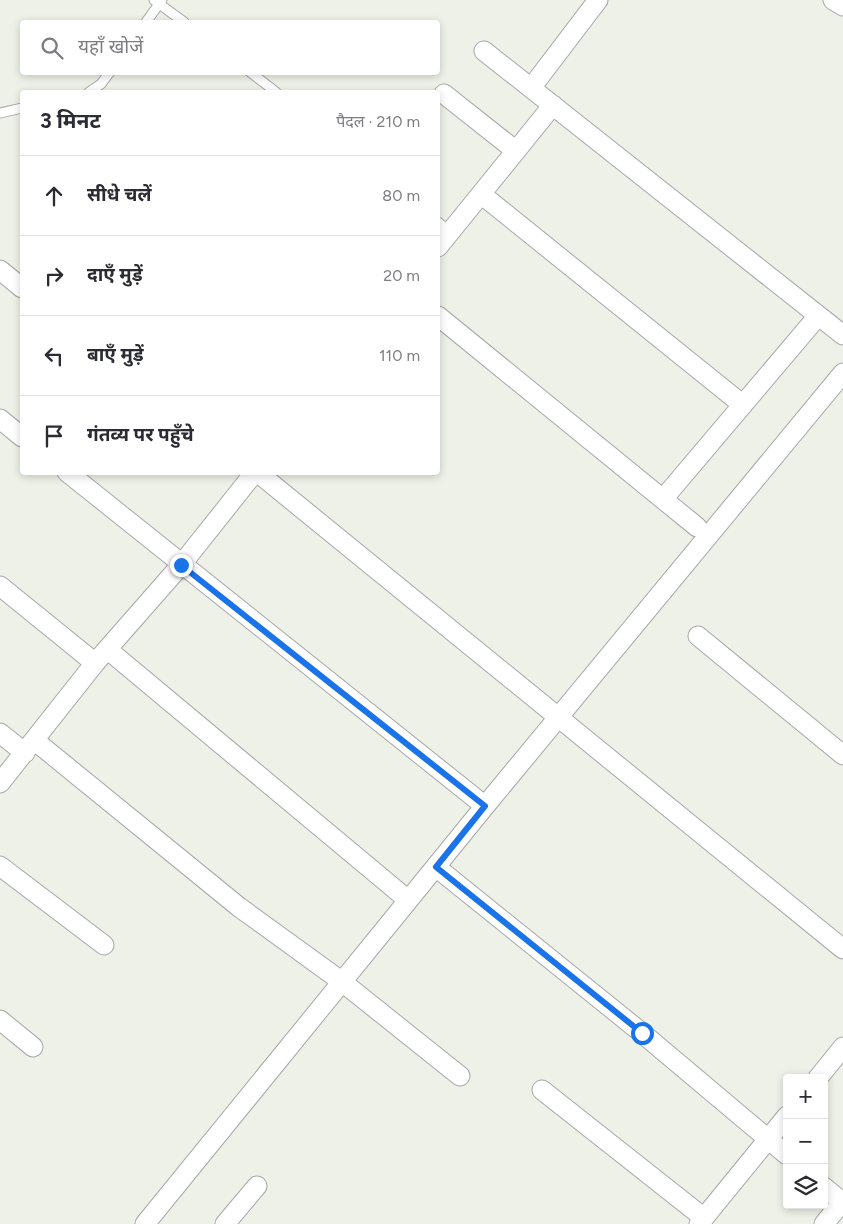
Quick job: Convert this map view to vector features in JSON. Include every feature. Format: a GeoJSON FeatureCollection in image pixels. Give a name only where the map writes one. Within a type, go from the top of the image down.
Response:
{"type":"FeatureCollection","features":[{"type":"Feature","properties":{"kind":"street"},"geometry":{"type":"LineString","coordinates":[[531,88],[598,0]]}},
{"type":"Feature","properties":{"kind":"street"},"geometry":{"type":"LineString","coordinates":[[833,0],[843,6]]}},
{"type":"Feature","properties":{"kind":"street"},"geometry":{"type":"LineString","coordinates":[[484,51],[843,335]]}},
{"type":"Feature","properties":{"kind":"street"},"geometry":{"type":"LineString","coordinates":[[444,94],[516,151]]}},
{"type":"Feature","properties":{"kind":"street"},"geometry":{"type":"LineString","coordinates":[[440,240],[444,227],[481,194],[553,106]]}},
{"type":"Feature","properties":{"kind":"street"},"geometry":{"type":"LineString","coordinates":[[481,194],[743,405]]}},
{"type":"Feature","properties":{"kind":"street"},"geometry":{"type":"LineString","coordinates":[[0,270],[20,286]]}},
{"type":"Feature","properties":{"kind":"street"},"geometry":{"type":"LineString","coordinates":[[663,499],[818,316]]}},
{"type":"Feature","properties":{"kind":"street"},"geometry":{"type":"LineString","coordinates":[[440,318],[697,527]]}},
{"type":"Feature","properties":{"kind":"street"},"geometry":{"type":"LineString","coordinates":[[145,1224],[341,981],[843,373]]}},
{"type":"Feature","properties":{"kind":"street"},"geometry":{"type":"LineString","coordinates":[[0,419],[20,435]]}},
{"type":"Feature","properties":{"kind":"street"},"geometry":{"type":"LineString","coordinates":[[71,475],[485,806]]}},
{"type":"Feature","properties":{"kind":"street"},"geometry":{"type":"LineString","coordinates":[[0,783],[101,656],[181,565],[254,475]]}},
{"type":"Feature","properties":{"kind":"street"},"geometry":{"type":"LineString","coordinates":[[260,475],[560,718],[684,822],[843,949]]}},
{"type":"Feature","properties":{"kind":"street"},"geometry":{"type":"LineString","coordinates":[[0,586],[101,656],[408,900]]}},
{"type":"Feature","properties":{"kind":"street"},"geometry":{"type":"LineString","coordinates":[[698,636],[843,755]]}},
{"type":"Feature","properties":{"kind":"street"},"geometry":{"type":"LineString","coordinates":[[0,733],[29,746],[239,907],[341,981],[460,1076]]}},
{"type":"Feature","properties":{"kind":"street"},"geometry":{"type":"LineString","coordinates":[[0,866],[104,945]]}},
{"type":"Feature","properties":{"kind":"street"},"geometry":{"type":"LineString","coordinates":[[436,867],[642,1033],[783,1151]]}},
{"type":"Feature","properties":{"kind":"street"},"geometry":{"type":"LineString","coordinates":[[0,1020],[33,1047]]}},
{"type":"Feature","properties":{"kind":"street"},"geometry":{"type":"LineString","coordinates":[[821,1074],[843,1047]]}},
{"type":"Feature","properties":{"kind":"street"},"geometry":{"type":"LineString","coordinates":[[542,1090],[701,1221],[785,1119]]}},
{"type":"Feature","properties":{"kind":"street"},"geometry":{"type":"LineString","coordinates":[[225,1224],[257,1186]]}},
{"type":"Feature","properties":{"kind":"street"},"geometry":{"type":"LineString","coordinates":[[824,1224],[842,1202],[828,1190]]}},
{"type":"Feature","properties":{"kind":"lane"},"geometry":{"type":"LineString","coordinates":[[147,20],[158,1],[182,20]]}},
{"type":"Feature","properties":{"kind":"lane"},"geometry":{"type":"LineString","coordinates":[[92,90],[101,84],[108,75]]}},
{"type":"Feature","properties":{"kind":"lane"},"geometry":{"type":"LineString","coordinates":[[254,75],[273,90]]}},
{"type":"Feature","properties":{"kind":"lane"},"geometry":{"type":"LineString","coordinates":[[0,113],[20,108]]}},
{"type":"Feature","properties":{"kind":"route"},"geometry":{"type":"LineString","coordinates":[[181,565],[485,806],[436,867],[642,1033]]}}]}
